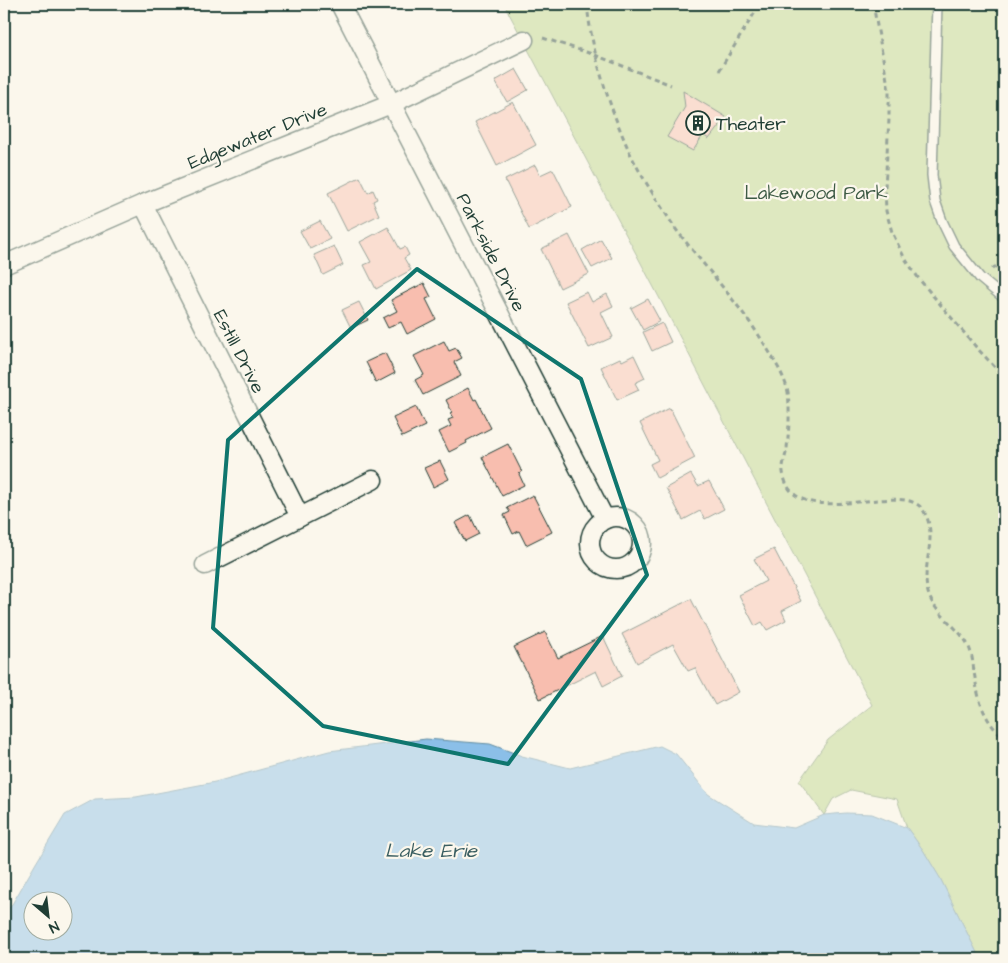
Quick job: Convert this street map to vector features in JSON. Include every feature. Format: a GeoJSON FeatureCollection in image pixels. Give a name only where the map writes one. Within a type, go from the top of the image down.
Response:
{"type":"FeatureCollection","features":[{"type":"Feature","properties":{"kind":"street","name":"Parkside Drive"},"geometry":{"type":"LineString","coordinates":[[340,4],[605,520]]}},
{"type":"Feature","properties":{"kind":"street","name":"Edgewater Drive"},"geometry":{"type":"LineString","coordinates":[[4,265],[143,204],[392,104],[524,40]]}},
{"type":"Feature","properties":{"kind":"street","name":"Estill Drive"},"geometry":{"type":"LineString","coordinates":[[143,204],[300,516]]}},
{"type":"Feature","properties":{"kind":"street"},"geometry":{"type":"LineString","coordinates":[[205,565],[374,480]]}},
{"type":"Feature","properties":{"kind":"lane"},"geometry":{"type":"LineString","coordinates":[[937,4],[932,175],[935,201],[954,246],[980,278],[1004,298]]}},
{"type":"Feature","properties":{"kind":"path"},"geometry":{"type":"LineString","coordinates":[[586,4],[595,55],[613,110],[631,154],[654,196],[681,236],[744,312],[780,371],[787,389],[789,419],[783,470],[790,491],[801,499],[819,504],[910,500],[922,508],[931,531],[926,586],[929,598],[937,610],[956,628],[968,644],[984,714],[992,727],[1004,739]]}},
{"type":"Feature","properties":{"kind":"path"},"geometry":{"type":"LineString","coordinates":[[719,71],[760,4]]}},
{"type":"Feature","properties":{"kind":"path"},"geometry":{"type":"LineString","coordinates":[[873,4],[889,91],[890,119],[885,188],[886,210],[892,232],[904,257],[919,279],[1004,377]]}},
{"type":"Feature","properties":{"kind":"path"},"geometry":{"type":"LineString","coordinates":[[524,40],[537,36],[595,55],[671,85]]}},
{"type":"Feature","properties":{"kind":"highlighted area"},"geometry":{"type":"Polygon","coordinates":[[[417,269],[581,379],[647,575],[508,764],[323,726],[213,628],[228,440],[417,269]]]}},
{"type":"Feature","properties":{"kind":"green space","name":"Lakewood Park"},"geometry":{"type":"Polygon","coordinates":[[[504,4],[1004,4],[1004,959],[980,959],[940,878],[907,828],[897,799],[851,790],[833,799],[824,815],[799,781],[828,740],[872,705],[504,4]]]}},
{"type":"Feature","properties":{"kind":"water","name":"Lake Erie"},"geometry":{"type":"Polygon","coordinates":[[[426,739],[490,744],[522,756],[570,768],[660,746],[676,754],[708,794],[754,823],[794,828],[824,815],[846,813],[872,814],[907,828],[940,878],[980,959],[4,959],[4,913],[11,906],[65,815],[95,799],[136,797],[215,782],[329,751],[426,739]]]}},
{"type":"Feature","properties":{"kind":"building"},"geometry":{"type":"Polygon","coordinates":[[[516,69],[528,90],[507,102],[495,81],[516,69]]]}},
{"type":"Feature","properties":{"kind":"building","name":"Theater"},"geometry":{"type":"Polygon","coordinates":[[[683,91],[726,117],[709,139],[703,135],[693,151],[667,137],[685,107],[683,91]]]}},
{"type":"Feature","properties":{"kind":"building"},"geometry":{"type":"Polygon","coordinates":[[[513,102],[536,145],[497,166],[475,122],[513,102]]]}},
{"type":"Feature","properties":{"kind":"building"},"geometry":{"type":"Polygon","coordinates":[[[535,165],[540,175],[553,169],[572,207],[529,229],[505,180],[535,165]]]}},
{"type":"Feature","properties":{"kind":"building"},"geometry":{"type":"Polygon","coordinates":[[[360,177],[368,193],[373,190],[377,199],[373,201],[379,215],[347,231],[328,193],[360,177]]]}},
{"type":"Feature","properties":{"kind":"building"},"geometry":{"type":"Polygon","coordinates":[[[320,221],[330,239],[310,249],[300,231],[320,221]]]}},
{"type":"Feature","properties":{"kind":"building"},"geometry":{"type":"Polygon","coordinates":[[[388,227],[400,249],[405,247],[409,255],[404,258],[411,270],[376,289],[364,265],[371,262],[360,242],[388,227]]]}},
{"type":"Feature","properties":{"kind":"building"},"geometry":{"type":"Polygon","coordinates":[[[569,235],[589,274],[560,288],[541,249],[569,235]]]}},
{"type":"Feature","properties":{"kind":"building"},"geometry":{"type":"Polygon","coordinates":[[[601,239],[612,258],[592,268],[582,250],[601,239]]]}},
{"type":"Feature","properties":{"kind":"building"},"geometry":{"type":"Polygon","coordinates":[[[334,246],[343,265],[323,275],[314,255],[334,246]]]}},
{"type":"Feature","properties":{"kind":"building"},"geometry":{"type":"Polygon","coordinates":[[[424,283],[431,297],[426,299],[436,319],[407,334],[401,322],[388,328],[383,318],[397,311],[391,300],[424,283]]]}},
{"type":"Feature","properties":{"kind":"building"},"geometry":{"type":"Polygon","coordinates":[[[587,292],[592,302],[607,294],[613,306],[601,312],[613,337],[589,348],[566,302],[587,292]]]}},
{"type":"Feature","properties":{"kind":"building"},"geometry":{"type":"Polygon","coordinates":[[[648,299],[660,321],[643,330],[631,308],[648,299]]]}},
{"type":"Feature","properties":{"kind":"building"},"geometry":{"type":"Polygon","coordinates":[[[359,302],[368,320],[351,328],[342,310],[359,302]]]}},
{"type":"Feature","properties":{"kind":"building"},"geometry":{"type":"Polygon","coordinates":[[[662,323],[671,342],[652,351],[643,332],[662,323]]]}},
{"type":"Feature","properties":{"kind":"building"},"geometry":{"type":"Polygon","coordinates":[[[444,341],[449,351],[456,348],[462,358],[454,362],[461,376],[423,395],[415,380],[424,375],[414,356],[444,341]]]}},
{"type":"Feature","properties":{"kind":"building"},"geometry":{"type":"Polygon","coordinates":[[[385,353],[395,373],[376,383],[366,362],[385,353]]]}},
{"type":"Feature","properties":{"kind":"building"},"geometry":{"type":"Polygon","coordinates":[[[634,355],[645,378],[635,383],[639,390],[617,400],[601,367],[620,358],[622,361],[634,355]]]}},
{"type":"Feature","properties":{"kind":"building"},"geometry":{"type":"Polygon","coordinates":[[[468,388],[491,428],[449,452],[439,432],[451,426],[448,420],[453,418],[446,400],[468,388]]]}},
{"type":"Feature","properties":{"kind":"building"},"geometry":{"type":"Polygon","coordinates":[[[416,407],[425,426],[402,437],[393,418],[416,407]]]}},
{"type":"Feature","properties":{"kind":"building"},"geometry":{"type":"Polygon","coordinates":[[[670,408],[695,458],[657,478],[650,464],[658,460],[640,423],[670,408]]]}},
{"type":"Feature","properties":{"kind":"building"},"geometry":{"type":"Polygon","coordinates":[[[508,444],[522,472],[519,474],[524,485],[502,496],[482,457],[508,444]]]}},
{"type":"Feature","properties":{"kind":"building"},"geometry":{"type":"Polygon","coordinates":[[[440,461],[449,479],[433,487],[424,468],[440,461]]]}},
{"type":"Feature","properties":{"kind":"building"},"geometry":{"type":"Polygon","coordinates":[[[691,474],[698,486],[709,481],[724,509],[705,519],[700,511],[683,520],[666,488],[691,474]]]}},
{"type":"Feature","properties":{"kind":"building"},"geometry":{"type":"Polygon","coordinates":[[[533,495],[552,532],[526,545],[519,531],[513,534],[504,515],[510,512],[507,508],[533,495]]]}},
{"type":"Feature","properties":{"kind":"building"},"geometry":{"type":"Polygon","coordinates":[[[470,515],[479,534],[465,541],[455,523],[470,515]]]}},
{"type":"Feature","properties":{"kind":"building"},"geometry":{"type":"Polygon","coordinates":[[[774,549],[801,601],[782,611],[786,620],[767,630],[762,622],[755,626],[739,595],[766,581],[754,559],[774,549]]]}},
{"type":"Feature","properties":{"kind":"building"},"geometry":{"type":"Polygon","coordinates":[[[691,599],[739,692],[715,705],[695,668],[688,671],[673,644],[637,663],[622,634],[691,599]]]}},
{"type":"Feature","properties":{"kind":"building"},"geometry":{"type":"Polygon","coordinates":[[[545,632],[558,658],[603,636],[622,676],[603,686],[596,671],[540,699],[514,647],[545,632]]]}},
{"type":"Feature","properties":{"kind":"place","name":"Theater"},"geometry":{"type":"Point","coordinates":[698,123]}}]}
